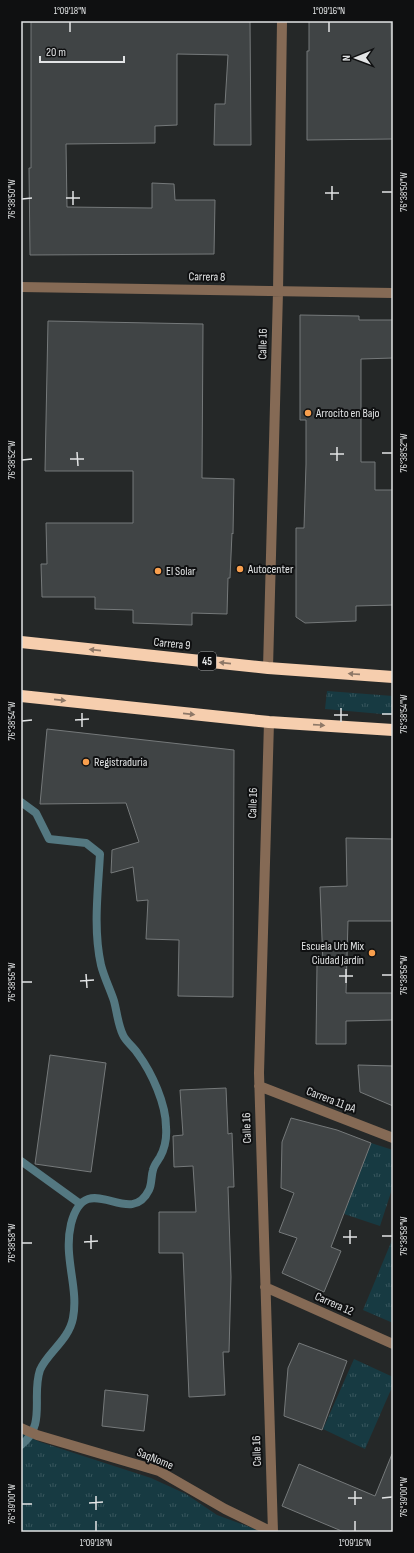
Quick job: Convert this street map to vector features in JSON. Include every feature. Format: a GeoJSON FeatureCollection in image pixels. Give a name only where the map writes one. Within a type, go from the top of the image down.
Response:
{"type":"FeatureCollection","features":[{"type":"Feature","properties":{"kind":"highway","name":"Carrera 9"},"geometry":{"type":"LineString","coordinates":[[21,642],[268,668],[393,677]]}},
{"type":"Feature","properties":{"kind":"highway"},"geometry":{"type":"LineString","coordinates":[[21,696],[269,722],[393,730]]}},
{"type":"Feature","properties":{"kind":"street","name":"Calle 16"},"geometry":{"type":"LineString","coordinates":[[268,668],[278,292],[282,21]]}},
{"type":"Feature","properties":{"kind":"street","name":"Carrera 8"},"geometry":{"type":"LineString","coordinates":[[21,287],[393,293]]}},
{"type":"Feature","properties":{"kind":"street","name":"Calle 16"},"geometry":{"type":"LineString","coordinates":[[269,722],[259,1086],[273,1532]]}},
{"type":"Feature","properties":{"kind":"street","name":"Carrera 11 pA"},"geometry":{"type":"LineString","coordinates":[[259,1086],[393,1138]]}},
{"type":"Feature","properties":{"kind":"street","name":"Carrera 12"},"geometry":{"type":"LineString","coordinates":[[265,1287],[393,1344]]}},
{"type":"Feature","properties":{"kind":"street","name":"SaqNome"},"geometry":{"type":"LineString","coordinates":[[21,1428],[37,1435],[159,1471],[225,1509],[273,1532]]}},
{"type":"Feature","properties":{"kind":"green space"},"geometry":{"type":"Polygon","coordinates":[[[327,691],[393,696],[393,715],[325,709],[327,691]]]}},
{"type":"Feature","properties":{"kind":"green space"},"geometry":{"type":"Polygon","coordinates":[[[371,1143],[393,1150],[393,1186],[380,1226],[344,1214],[371,1143]]]}},
{"type":"Feature","properties":{"kind":"green space"},"geometry":{"type":"Polygon","coordinates":[[[393,1240],[393,1323],[363,1310],[393,1240]]]}},
{"type":"Feature","properties":{"kind":"green space"},"geometry":{"type":"Polygon","coordinates":[[[354,1359],[393,1377],[393,1385],[365,1449],[323,1429],[354,1359]]]}},
{"type":"Feature","properties":{"kind":"green space"},"geometry":{"type":"Polygon","coordinates":[[[21,1433],[40,1442],[151,1478],[186,1494],[217,1515],[258,1530],[258,1532],[21,1532],[21,1433]]]}},
{"type":"Feature","properties":{"kind":"building"},"geometry":{"type":"Polygon","coordinates":[[[31,21],[250,21],[251,145],[214,145],[215,104],[225,104],[228,55],[177,54],[177,125],[155,126],[155,143],[66,144],[67,207],[152,208],[152,183],[174,184],[175,200],[215,200],[214,254],[30,255],[29,168],[31,168],[31,21]]]}},
{"type":"Feature","properties":{"kind":"building"},"geometry":{"type":"Polygon","coordinates":[[[309,21],[391,21],[393,139],[307,140],[307,51],[309,51],[309,21]]]}},
{"type":"Feature","properties":{"kind":"building"},"geometry":{"type":"Polygon","coordinates":[[[300,315],[359,316],[359,320],[393,320],[393,358],[361,359],[361,462],[375,462],[375,490],[393,490],[393,605],[356,606],[356,621],[305,623],[296,617],[296,528],[304,528],[306,464],[306,420],[300,420],[300,315]]]}},
{"type":"Feature","properties":{"kind":"building"},"geometry":{"type":"Polygon","coordinates":[[[48,321],[203,324],[202,478],[234,479],[233,534],[232,533],[230,578],[228,578],[227,614],[192,613],[192,625],[133,623],[133,610],[95,609],[95,597],[42,597],[41,564],[47,564],[46,523],[133,523],[133,471],[45,471],[48,321]]]}},
{"type":"Feature","properties":{"kind":"building"},"geometry":{"type":"Polygon","coordinates":[[[47,729],[234,750],[233,997],[178,996],[179,940],[146,939],[148,900],[137,901],[133,867],[111,873],[112,850],[139,842],[126,803],[40,804],[47,729]]]}},
{"type":"Feature","properties":{"kind":"building"},"geometry":{"type":"Polygon","coordinates":[[[346,838],[393,839],[393,921],[348,921],[346,993],[393,993],[393,1020],[346,1021],[346,1044],[316,1044],[317,964],[323,964],[320,887],[347,886],[346,838]]]}},
{"type":"Feature","properties":{"kind":"building"},"geometry":{"type":"Polygon","coordinates":[[[50,1055],[106,1063],[91,1172],[35,1164],[50,1055]]]}},
{"type":"Feature","properties":{"kind":"building"},"geometry":{"type":"Polygon","coordinates":[[[358,1065],[393,1066],[393,1106],[360,1092],[358,1065]]]}},
{"type":"Feature","properties":{"kind":"building"},"geometry":{"type":"Polygon","coordinates":[[[226,1088],[228,1134],[232,1133],[234,1187],[228,1187],[231,1277],[229,1352],[223,1352],[225,1395],[189,1397],[183,1253],[159,1253],[159,1212],[196,1212],[193,1166],[174,1167],[173,1136],[183,1135],[180,1090],[226,1088]]]}},
{"type":"Feature","properties":{"kind":"building"},"geometry":{"type":"Polygon","coordinates":[[[291,1118],[337,1130],[371,1143],[331,1247],[341,1251],[324,1292],[282,1273],[297,1238],[279,1232],[294,1193],[281,1188],[282,1142],[291,1118]]]}},
{"type":"Feature","properties":{"kind":"building"},"geometry":{"type":"Polygon","coordinates":[[[299,1343],[347,1361],[322,1430],[284,1416],[288,1368],[299,1343]]]}},
{"type":"Feature","properties":{"kind":"building"},"geometry":{"type":"Polygon","coordinates":[[[105,1390],[148,1395],[144,1431],[102,1426],[105,1390]]]}},
{"type":"Feature","properties":{"kind":"building"},"geometry":{"type":"Polygon","coordinates":[[[392,1454],[393,1532],[344,1532],[282,1506],[299,1464],[375,1496],[392,1454]]]}},
{"type":"Feature","properties":{"kind":"waterway"},"geometry":{"type":"LineString","coordinates":[[21,802],[36,813],[49,839],[86,843],[100,854],[97,896],[97,938],[101,965],[114,1001],[121,1031],[148,1070],[161,1099],[164,1109],[166,1131],[166,1139],[162,1154],[153,1168],[150,1188],[141,1201],[130,1204],[97,1198],[87,1200],[78,1207],[71,1224],[69,1237],[74,1295],[73,1318],[71,1326],[63,1340],[43,1364],[40,1370],[34,1428],[29,1437],[21,1445]]}},
{"type":"Feature","properties":{"kind":"waterway"},"geometry":{"type":"LineString","coordinates":[[21,1161],[79,1203]]}},
{"type":"Feature","properties":{"kind":"place","name":"Arrocito en Bajo"},"geometry":{"type":"Point","coordinates":[308,413]}},
{"type":"Feature","properties":{"kind":"place","name":"Autocenter"},"geometry":{"type":"Point","coordinates":[240,569]}},
{"type":"Feature","properties":{"kind":"place","name":"El Solar"},"geometry":{"type":"Point","coordinates":[158,571]}},
{"type":"Feature","properties":{"kind":"place","name":"Registraduria"},"geometry":{"type":"Point","coordinates":[86,762]}},
{"type":"Feature","properties":{"kind":"place","name":"Escuela Urb Mix Ciudad Jardín"},"geometry":{"type":"Point","coordinates":[372,953]}}]}
